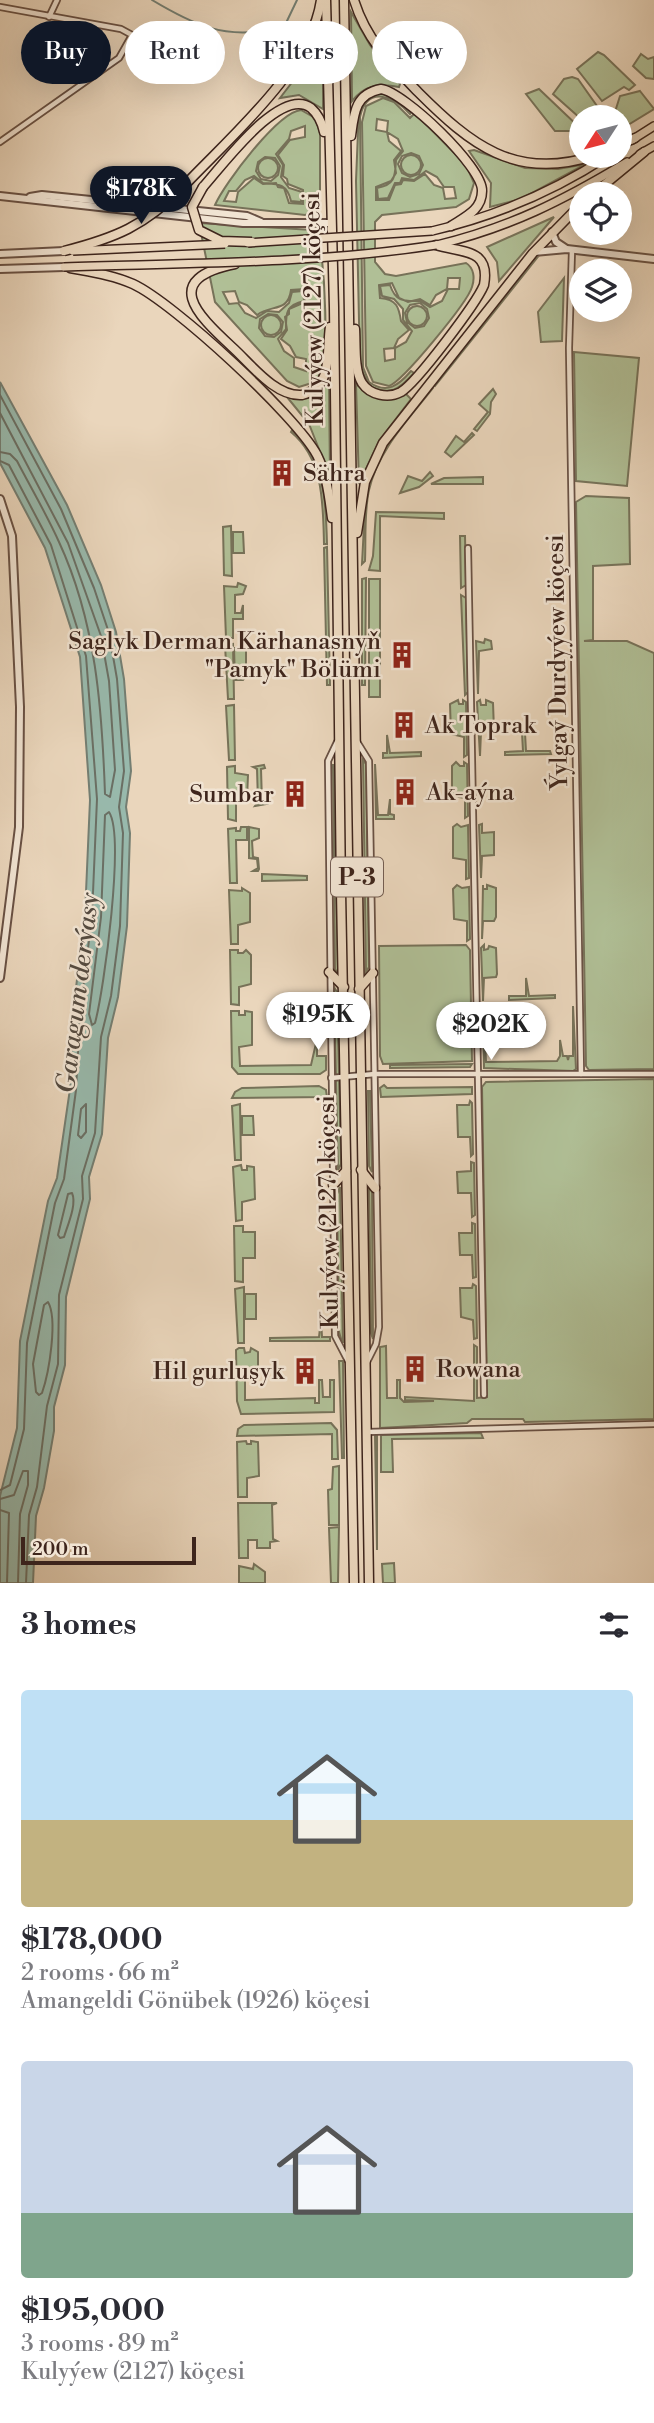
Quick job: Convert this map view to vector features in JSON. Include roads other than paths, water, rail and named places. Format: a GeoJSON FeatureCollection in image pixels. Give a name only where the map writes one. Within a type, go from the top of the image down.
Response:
{"type":"FeatureCollection","features":[{"type":"Feature","properties":{"kind":"highway","name":"Kulyýew (2127) köçesi"},"geometry":{"type":"LineString","coordinates":[[324,0],[334,307],[354,1583]]}},
{"type":"Feature","properties":{"kind":"highway"},"geometry":{"type":"LineString","coordinates":[[64,251],[102,241],[135,228],[183,187],[296,64],[311,37],[324,0]]}},
{"type":"Feature","properties":{"kind":"highway","name":"Kulyýew (2127) köçesi"},"geometry":{"type":"LineString","coordinates":[[344,0],[369,1583]]}},
{"type":"Feature","properties":{"kind":"highway"},"geometry":{"type":"LineString","coordinates":[[354,0],[365,29],[384,57],[451,125],[476,144],[505,157],[527,162],[569,162]]}},
{"type":"Feature","properties":{"kind":"highway"},"geometry":{"type":"LineString","coordinates":[[348,170],[358,102],[376,90],[398,95],[469,163],[480,179],[482,191],[479,205],[451,226]]}},
{"type":"Feature","properties":{"kind":"highway"},"geometry":{"type":"LineString","coordinates":[[252,243],[220,241],[199,230],[192,207],[203,187],[269,116],[282,107],[296,103],[310,107],[321,120],[328,171]]}},
{"type":"Feature","properties":{"kind":"highway"},"geometry":{"type":"LineString","coordinates":[[608,182],[644,152]]}},
{"type":"Feature","properties":{"kind":"highway"},"geometry":{"type":"LineString","coordinates":[[353,556],[365,482],[377,452],[533,253],[569,216]]}},
{"type":"Feature","properties":{"kind":"highway"},"geometry":{"type":"LineString","coordinates":[[349,302],[362,384],[380,395],[400,392],[461,319],[484,285],[484,267],[474,254],[436,245]]}},
{"type":"Feature","properties":{"kind":"highway"},"geometry":{"type":"LineString","coordinates":[[253,261],[212,269],[195,282],[192,294],[196,312],[276,387],[296,396],[312,392],[323,380],[334,307]]}},
{"type":"Feature","properties":{"kind":"highway"},"geometry":{"type":"LineString","coordinates":[[64,267],[132,283],[179,315],[287,416],[310,444],[327,483],[337,552]]}},
{"type":"Feature","properties":{"kind":"highway"},"geometry":{"type":"LineString","coordinates":[[329,972],[344,987]]}},
{"type":"Feature","properties":{"kind":"highway"},"geometry":{"type":"LineString","coordinates":[[359,989],[373,973]]}},
{"type":"Feature","properties":{"kind":"highway"},"geometry":{"type":"LineString","coordinates":[[361,1170],[375,1188]]}},
{"type":"Feature","properties":{"kind":"highway"},"geometry":{"type":"LineString","coordinates":[[333,1185],[346,1171]]}},
{"type":"Feature","properties":{"kind":"main road"},"geometry":{"type":"LineString","coordinates":[[635,138],[654,126]]}},
{"type":"Feature","properties":{"kind":"main road"},"geometry":{"type":"LineString","coordinates":[[64,267],[253,261],[385,253],[436,245],[477,235],[542,211],[654,146]]}},
{"type":"Feature","properties":{"kind":"main road"},"geometry":{"type":"LineString","coordinates":[[64,251],[252,243],[432,231],[535,198],[587,168]]}},
{"type":"Feature","properties":{"kind":"street"},"geometry":{"type":"LineString","coordinates":[[49,17],[57,0]]}},
{"type":"Feature","properties":{"kind":"street"},"geometry":{"type":"LineString","coordinates":[[0,7],[121,29],[132,35],[119,58],[0,142]]}},
{"type":"Feature","properties":{"kind":"street"},"geometry":{"type":"LineString","coordinates":[[0,197],[264,224],[330,223]]}},
{"type":"Feature","properties":{"kind":"street"},"geometry":{"type":"LineString","coordinates":[[552,232],[556,242],[570,250]]}},
{"type":"Feature","properties":{"kind":"street"},"geometry":{"type":"LineString","coordinates":[[533,253],[570,250],[654,259]]}},
{"type":"Feature","properties":{"kind":"street","name":"Ýylgaý Durdyýew köçesi"},"geometry":{"type":"LineString","coordinates":[[570,250],[569,348],[581,1074]]}},
{"type":"Feature","properties":{"kind":"street"},"geometry":{"type":"LineString","coordinates":[[0,254],[64,251]]}},
{"type":"Feature","properties":{"kind":"street"},"geometry":{"type":"LineString","coordinates":[[0,269],[64,267]]}},
{"type":"Feature","properties":{"kind":"street"},"geometry":{"type":"LineString","coordinates":[[0,499],[12,536],[20,718],[19,827],[0,978]]}},
{"type":"Feature","properties":{"kind":"street"},"geometry":{"type":"LineString","coordinates":[[468,548],[484,1395]]}},
{"type":"Feature","properties":{"kind":"street"},"geometry":{"type":"LineString","coordinates":[[340,738],[328,761],[335,1336],[351,1364]]}},
{"type":"Feature","properties":{"kind":"street"},"geometry":{"type":"LineString","coordinates":[[356,740],[369,761],[375,1074],[379,1327],[376,1344],[367,1363]]}},
{"type":"Feature","properties":{"kind":"street"},"geometry":{"type":"LineString","coordinates":[[331,1078],[375,1074],[654,1074]]}},
{"type":"Feature","properties":{"kind":"street"},"geometry":{"type":"LineString","coordinates":[[368,1432],[654,1424]]}},
{"type":"Feature","properties":{"kind":"water","name":"Garagum derýasy"},"geometry":{"type":"Polygon","coordinates":[[[0,382],[67,505],[101,585],[116,632],[124,679],[131,771],[126,807],[130,833],[127,926],[118,997],[108,1038],[102,1134],[89,1177],[90,1199],[66,1297],[65,1365],[54,1407],[54,1431],[36,1516],[33,1583],[0,1583],[0,1496],[17,1428],[20,1341],[48,1201],[57,1178],[70,1089],[73,1012],[85,915],[90,800],[80,657],[45,548],[0,463],[0,382]]]}},
{"type":"Feature","properties":{"kind":"waterway"},"geometry":{"type":"LineString","coordinates":[[152,0],[195,23],[239,32]]}},
{"type":"Feature","properties":{"kind":"waterway"},"geometry":{"type":"LineString","coordinates":[[287,21],[297,0]]}},
{"type":"Feature","properties":{"kind":"place","name":"Sähra"},"geometry":{"type":"Point","coordinates":[282,473]}},
{"type":"Feature","properties":{"kind":"place","name":"Saglyk Derman Kärhanasnyň \"Pamyk\" Bölümi"},"geometry":{"type":"Point","coordinates":[402,655]}},
{"type":"Feature","properties":{"kind":"place","name":"Ak Toprak"},"geometry":{"type":"Point","coordinates":[404,725]}},
{"type":"Feature","properties":{"kind":"place","name":"Ak-aýna"},"geometry":{"type":"Point","coordinates":[405,792]}},
{"type":"Feature","properties":{"kind":"place","name":"Sumbar"},"geometry":{"type":"Point","coordinates":[295,794]}},
{"type":"Feature","properties":{"kind":"place","name":"Rowana"},"geometry":{"type":"Point","coordinates":[415,1369]}},
{"type":"Feature","properties":{"kind":"place","name":"Hil gurluşyk"},"geometry":{"type":"Point","coordinates":[305,1371]}}]}
